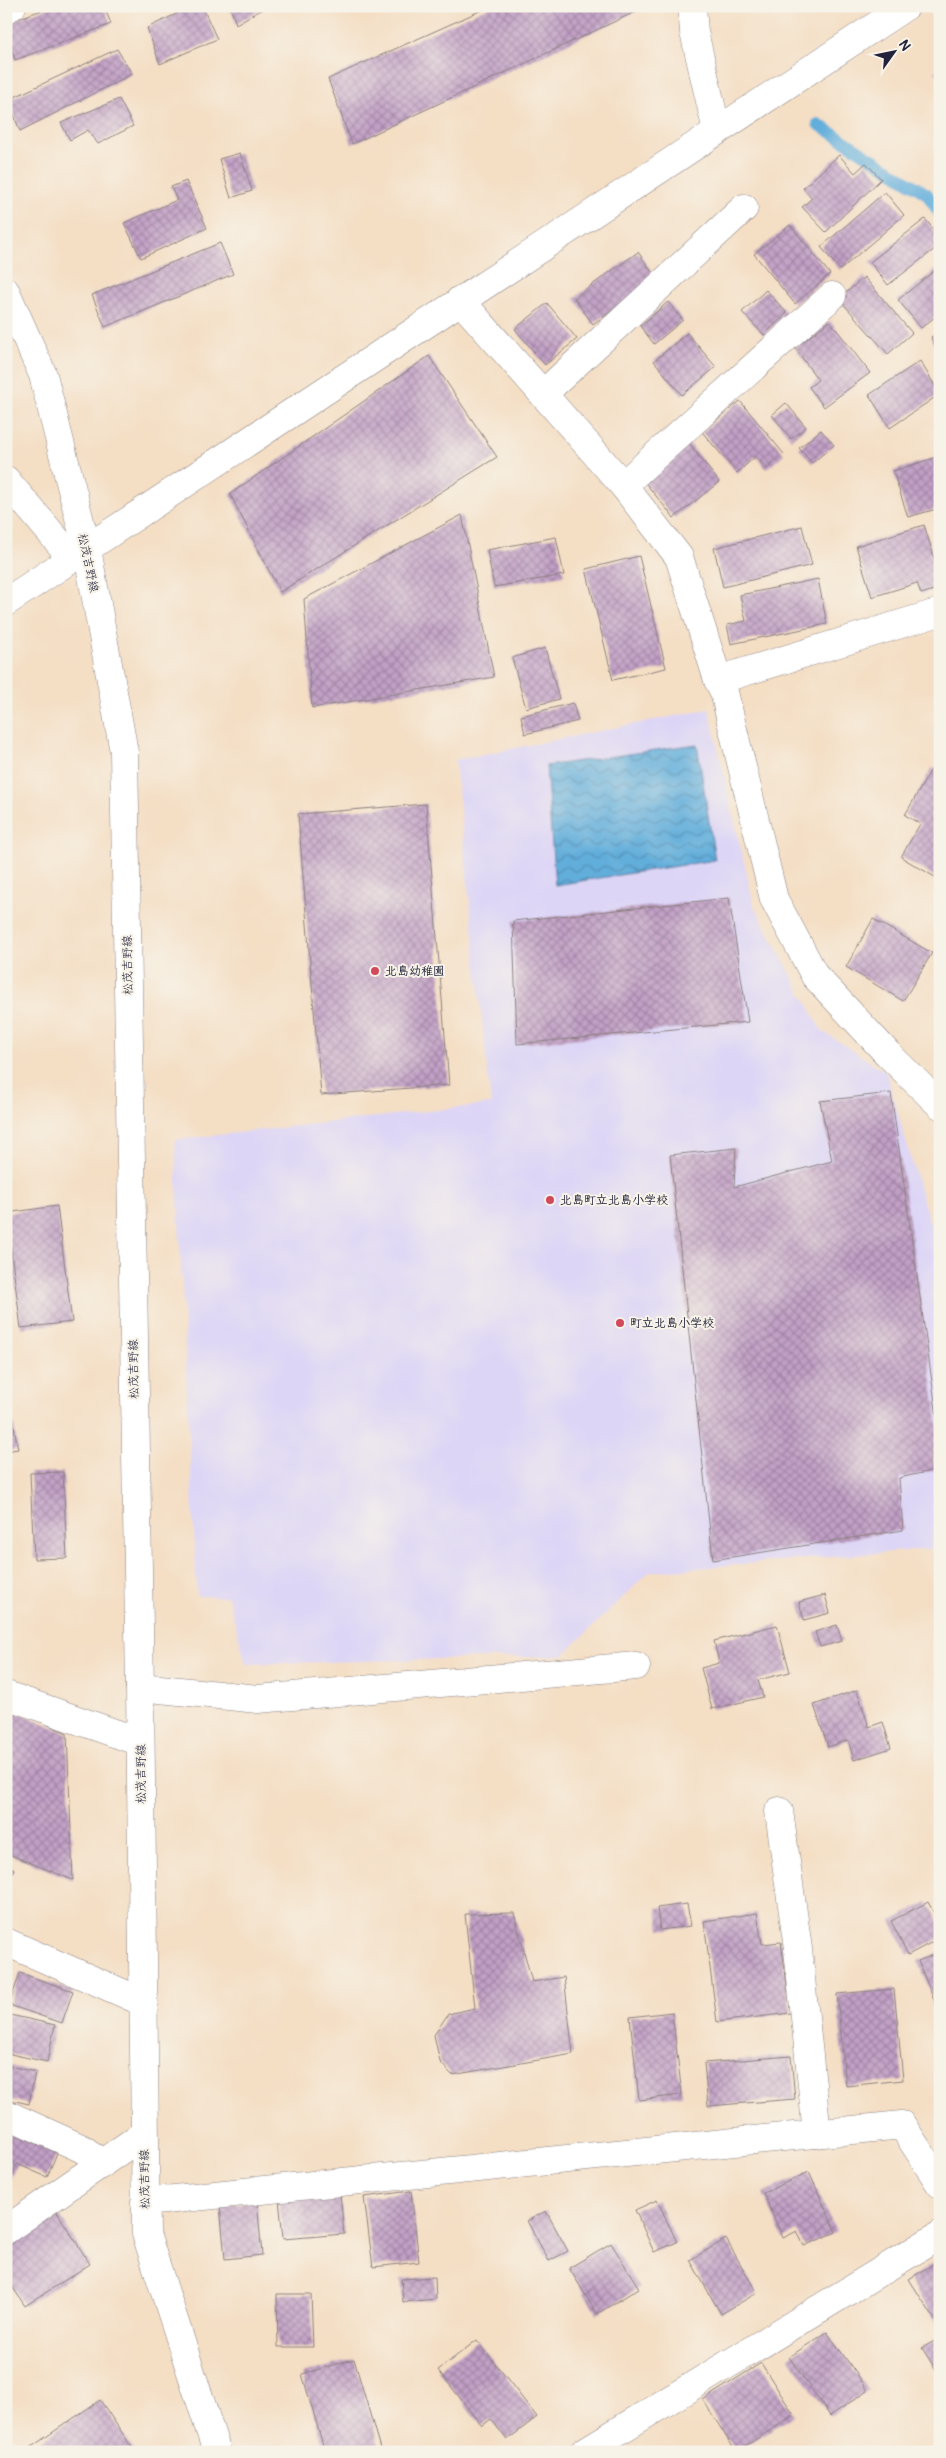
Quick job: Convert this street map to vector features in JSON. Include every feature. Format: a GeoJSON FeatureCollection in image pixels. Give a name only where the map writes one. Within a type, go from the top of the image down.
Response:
{"type":"FeatureCollection","features":[{"type":"Feature","properties":{"kind":"street"},"geometry":{"type":"LineString","coordinates":[[6,9],[12,6]]}},
{"type":"Feature","properties":{"kind":"street"},"geometry":{"type":"LineString","coordinates":[[692,6],[694,32],[718,131]]}},
{"type":"Feature","properties":{"kind":"street"},"geometry":{"type":"LineString","coordinates":[[6,602],[906,6]]}},
{"type":"Feature","properties":{"kind":"street"},"geometry":{"type":"LineString","coordinates":[[543,394],[744,208]]}},
{"type":"Feature","properties":{"kind":"street","name":"松茂吉野線"},"geometry":{"type":"LineString","coordinates":[[6,292],[42,375],[79,553],[124,752],[140,1687],[146,2234],[217,2452]]}},
{"type":"Feature","properties":{"kind":"street"},"geometry":{"type":"LineString","coordinates":[[623,485],[832,296]]}},
{"type":"Feature","properties":{"kind":"street"},"geometry":{"type":"LineString","coordinates":[[460,300],[623,485],[680,557],[718,680],[724,692],[774,899],[815,976],[888,1054],[940,1105]]}},
{"type":"Feature","properties":{"kind":"street"},"geometry":{"type":"LineString","coordinates":[[6,480],[79,553]]}},
{"type":"Feature","properties":{"kind":"street"},"geometry":{"type":"LineString","coordinates":[[718,680],[940,612]]}},
{"type":"Feature","properties":{"kind":"street"},"geometry":{"type":"LineString","coordinates":[[140,1687],[258,1699],[636,1666]]}},
{"type":"Feature","properties":{"kind":"street"},"geometry":{"type":"LineString","coordinates":[[6,1695],[140,1742]]}},
{"type":"Feature","properties":{"kind":"street"},"geometry":{"type":"LineString","coordinates":[[779,1811],[798,1949],[817,2134]]}},
{"type":"Feature","properties":{"kind":"street"},"geometry":{"type":"LineString","coordinates":[[6,1942],[143,2002]]}},
{"type":"Feature","properties":{"kind":"street"},"geometry":{"type":"LineString","coordinates":[[6,2114],[83,2149],[102,2164]]}},
{"type":"Feature","properties":{"kind":"street"},"geometry":{"type":"LineString","coordinates":[[145,2202],[902,2125],[940,2184]]}},
{"type":"Feature","properties":{"kind":"street"},"geometry":{"type":"LineString","coordinates":[[6,2230],[144,2134]]}},
{"type":"Feature","properties":{"kind":"street"},"geometry":{"type":"LineString","coordinates":[[584,2452],[940,2235]]}},
{"type":"Feature","properties":{"kind":"shaded area","name":"北島町立北島小学校"},"geometry":{"type":"Polygon","coordinates":[[[709,709],[754,906],[822,1031],[886,1072],[940,1259],[940,1548],[649,1572],[562,1656],[246,1664],[228,1597],[197,1596],[175,1140],[491,1104],[455,760],[709,709]]]}},
{"type":"Feature","properties":{"kind":"water"},"geometry":{"type":"Polygon","coordinates":[[[697,744],[715,860],[555,885],[546,766],[697,744]]]}},
{"type":"Feature","properties":{"kind":"building"},"geometry":{"type":"Polygon","coordinates":[[[53,6],[104,6],[111,24],[15,60],[6,34],[6,23],[53,6]]]}},
{"type":"Feature","properties":{"kind":"building"},"geometry":{"type":"Polygon","coordinates":[[[193,6],[202,6],[217,39],[160,64],[147,28],[193,6]]]}},
{"type":"Feature","properties":{"kind":"building"},"geometry":{"type":"Polygon","coordinates":[[[230,6],[267,6],[236,24],[230,6]]]}},
{"type":"Feature","properties":{"kind":"building"},"geometry":{"type":"Polygon","coordinates":[[[491,6],[648,6],[352,144],[328,79],[491,6]]]}},
{"type":"Feature","properties":{"kind":"building"},"geometry":{"type":"Polygon","coordinates":[[[117,49],[132,74],[20,131],[8,100],[117,49]]]}},
{"type":"Feature","properties":{"kind":"building"},"geometry":{"type":"Polygon","coordinates":[[[940,66],[940,76],[935,72],[940,66]]]}},
{"type":"Feature","properties":{"kind":"building"},"geometry":{"type":"Polygon","coordinates":[[[119,99],[133,126],[98,144],[88,130],[70,140],[61,123],[119,99]]]}},
{"type":"Feature","properties":{"kind":"building"},"geometry":{"type":"Polygon","coordinates":[[[240,153],[252,191],[231,198],[219,159],[240,153]]]}},
{"type":"Feature","properties":{"kind":"building"},"geometry":{"type":"Polygon","coordinates":[[[839,155],[855,173],[866,163],[881,179],[826,232],[802,207],[812,198],[803,188],[839,155]]]}},
{"type":"Feature","properties":{"kind":"building"},"geometry":{"type":"Polygon","coordinates":[[[186,181],[207,228],[141,258],[124,223],[177,200],[171,187],[186,181]]]}},
{"type":"Feature","properties":{"kind":"building"},"geometry":{"type":"Polygon","coordinates":[[[885,192],[904,215],[840,270],[821,247],[885,192]]]}},
{"type":"Feature","properties":{"kind":"building"},"geometry":{"type":"Polygon","coordinates":[[[925,219],[940,237],[940,245],[888,285],[870,262],[925,219]]]}},
{"type":"Feature","properties":{"kind":"building"},"geometry":{"type":"Polygon","coordinates":[[[790,225],[830,274],[795,304],[754,254],[790,225]]]}},
{"type":"Feature","properties":{"kind":"building"},"geometry":{"type":"Polygon","coordinates":[[[220,243],[233,274],[105,327],[92,295],[220,243]]]}},
{"type":"Feature","properties":{"kind":"building"},"geometry":{"type":"Polygon","coordinates":[[[638,252],[657,279],[593,324],[574,298],[638,252]]]}},
{"type":"Feature","properties":{"kind":"building"},"geometry":{"type":"Polygon","coordinates":[[[940,266],[940,313],[921,328],[898,300],[940,266]]]}},
{"type":"Feature","properties":{"kind":"building"},"geometry":{"type":"Polygon","coordinates":[[[864,277],[912,333],[888,354],[839,299],[864,277]]]}},
{"type":"Feature","properties":{"kind":"building"},"geometry":{"type":"Polygon","coordinates":[[[766,290],[787,313],[764,335],[742,312],[766,290]]]}},
{"type":"Feature","properties":{"kind":"building"},"geometry":{"type":"Polygon","coordinates":[[[668,302],[683,320],[654,344],[640,326],[668,302]]]}},
{"type":"Feature","properties":{"kind":"building"},"geometry":{"type":"Polygon","coordinates":[[[547,303],[577,339],[545,365],[515,329],[547,303]]]}},
{"type":"Feature","properties":{"kind":"building"},"geometry":{"type":"Polygon","coordinates":[[[830,321],[870,373],[824,407],[809,387],[818,380],[795,348],[830,321]]]}},
{"type":"Feature","properties":{"kind":"building"},"geometry":{"type":"Polygon","coordinates":[[[687,333],[716,367],[682,395],[654,361],[687,333]]]}},
{"type":"Feature","properties":{"kind":"building"},"geometry":{"type":"Polygon","coordinates":[[[940,333],[940,358],[931,337],[940,333]]]}},
{"type":"Feature","properties":{"kind":"building"},"geometry":{"type":"Polygon","coordinates":[[[429,356],[497,457],[280,592],[230,494],[429,356]]]}},
{"type":"Feature","properties":{"kind":"building"},"geometry":{"type":"Polygon","coordinates":[[[920,361],[940,394],[890,428],[869,395],[920,361]]]}},
{"type":"Feature","properties":{"kind":"building"},"geometry":{"type":"Polygon","coordinates":[[[740,401],[784,454],[767,469],[756,456],[737,473],[702,432],[740,401]]]}},
{"type":"Feature","properties":{"kind":"building"},"geometry":{"type":"Polygon","coordinates":[[[786,403],[806,427],[791,439],[772,415],[786,403]]]}},
{"type":"Feature","properties":{"kind":"building"},"geometry":{"type":"Polygon","coordinates":[[[821,430],[834,445],[812,463],[799,448],[821,430]]]}},
{"type":"Feature","properties":{"kind":"building"},"geometry":{"type":"Polygon","coordinates":[[[689,443],[719,482],[674,518],[643,480],[689,443]]]}},
{"type":"Feature","properties":{"kind":"building"},"geometry":{"type":"Polygon","coordinates":[[[940,456],[940,508],[908,517],[893,471],[940,456]]]}},
{"type":"Feature","properties":{"kind":"building"},"geometry":{"type":"Polygon","coordinates":[[[462,515],[494,677],[312,708],[304,599],[462,515]]]}},
{"type":"Feature","properties":{"kind":"building"},"geometry":{"type":"Polygon","coordinates":[[[924,525],[940,576],[940,588],[921,594],[917,583],[872,597],[856,546],[924,525]]]}},
{"type":"Feature","properties":{"kind":"building"},"geometry":{"type":"Polygon","coordinates":[[[802,526],[812,565],[723,587],[714,548],[802,526]]]}},
{"type":"Feature","properties":{"kind":"building"},"geometry":{"type":"Polygon","coordinates":[[[556,537],[564,575],[494,587],[487,550],[556,537]]]}},
{"type":"Feature","properties":{"kind":"building"},"geometry":{"type":"Polygon","coordinates":[[[639,556],[666,668],[613,680],[586,569],[639,556]]]}},
{"type":"Feature","properties":{"kind":"building"},"geometry":{"type":"Polygon","coordinates":[[[818,579],[827,624],[731,644],[727,625],[746,621],[740,595],[818,579]]]}},
{"type":"Feature","properties":{"kind":"building"},"geometry":{"type":"Polygon","coordinates":[[[545,648],[559,699],[526,708],[512,658],[545,648]]]}},
{"type":"Feature","properties":{"kind":"building"},"geometry":{"type":"Polygon","coordinates":[[[573,703],[578,721],[525,734],[521,716],[573,703]]]}},
{"type":"Feature","properties":{"kind":"building"},"geometry":{"type":"Polygon","coordinates":[[[932,768],[940,772],[940,880],[901,857],[920,824],[905,815],[932,768]]]}},
{"type":"Feature","properties":{"kind":"building"},"geometry":{"type":"Polygon","coordinates":[[[426,804],[449,1085],[321,1095],[298,814],[426,804]]]}},
{"type":"Feature","properties":{"kind":"building"},"geometry":{"type":"Polygon","coordinates":[[[729,898],[748,1022],[517,1044],[513,921],[729,898]]]}},
{"type":"Feature","properties":{"kind":"building"},"geometry":{"type":"Polygon","coordinates":[[[873,919],[932,953],[903,1001],[846,967],[873,919]]]}},
{"type":"Feature","properties":{"kind":"building"},"geometry":{"type":"Polygon","coordinates":[[[891,1093],[940,1438],[940,1469],[899,1478],[903,1530],[713,1560],[670,1155],[736,1148],[734,1187],[832,1161],[820,1101],[891,1093]]]}},
{"type":"Feature","properties":{"kind":"building"},"geometry":{"type":"Polygon","coordinates":[[[57,1206],[72,1322],[21,1328],[6,1213],[57,1206]]]}},
{"type":"Feature","properties":{"kind":"building"},"geometry":{"type":"Polygon","coordinates":[[[13,1421],[18,1449],[6,1451],[6,1423],[13,1421]]]}},
{"type":"Feature","properties":{"kind":"building"},"geometry":{"type":"Polygon","coordinates":[[[63,1472],[67,1558],[34,1559],[30,1473],[63,1472]]]}},
{"type":"Feature","properties":{"kind":"building"},"geometry":{"type":"Polygon","coordinates":[[[825,1595],[830,1613],[804,1620],[799,1602],[825,1595]]]}},
{"type":"Feature","properties":{"kind":"building"},"geometry":{"type":"Polygon","coordinates":[[[777,1625],[790,1672],[758,1680],[763,1697],[712,1709],[701,1668],[719,1663],[714,1641],[777,1625]]]}},
{"type":"Feature","properties":{"kind":"building"},"geometry":{"type":"Polygon","coordinates":[[[837,1625],[842,1641],[820,1647],[815,1632],[837,1625]]]}},
{"type":"Feature","properties":{"kind":"building"},"geometry":{"type":"Polygon","coordinates":[[[857,1690],[869,1727],[883,1722],[891,1748],[854,1760],[848,1740],[828,1747],[814,1705],[857,1690]]]}},
{"type":"Feature","properties":{"kind":"building"},"geometry":{"type":"Polygon","coordinates":[[[6,1707],[67,1733],[73,1880],[6,1853],[6,1707]]]}},
{"type":"Feature","properties":{"kind":"building"},"geometry":{"type":"Polygon","coordinates":[[[6,1865],[14,1869],[6,1887],[6,1865]]]}},
{"type":"Feature","properties":{"kind":"building"},"geometry":{"type":"Polygon","coordinates":[[[928,1902],[940,1924],[940,1938],[908,1955],[891,1921],[928,1902]]]}},
{"type":"Feature","properties":{"kind":"building"},"geometry":{"type":"Polygon","coordinates":[[[687,1904],[691,1926],[660,1930],[657,1908],[687,1904]]]}},
{"type":"Feature","properties":{"kind":"building"},"geometry":{"type":"Polygon","coordinates":[[[514,1913],[532,1982],[564,1977],[573,2054],[452,2075],[440,2062],[434,2035],[448,2014],[475,2008],[465,1914],[514,1913]]]}},
{"type":"Feature","properties":{"kind":"building"},"geometry":{"type":"Polygon","coordinates":[[[757,1913],[762,1944],[781,1942],[791,2013],[717,2022],[704,1921],[757,1913]]]}},
{"type":"Feature","properties":{"kind":"building"},"geometry":{"type":"Polygon","coordinates":[[[940,1952],[940,2015],[918,1961],[940,1952]]]}},
{"type":"Feature","properties":{"kind":"building"},"geometry":{"type":"Polygon","coordinates":[[[20,1973],[73,1991],[62,2023],[9,2005],[20,1973]]]}},
{"type":"Feature","properties":{"kind":"building"},"geometry":{"type":"Polygon","coordinates":[[[894,1989],[903,2080],[846,2086],[837,1994],[894,1989]]]}},
{"type":"Feature","properties":{"kind":"building"},"geometry":{"type":"Polygon","coordinates":[[[672,2012],[682,2095],[639,2100],[630,2017],[672,2012]]]}},
{"type":"Feature","properties":{"kind":"building"},"geometry":{"type":"Polygon","coordinates":[[[6,2014],[55,2025],[47,2062],[6,2053],[6,2014]]]}},
{"type":"Feature","properties":{"kind":"building"},"geometry":{"type":"Polygon","coordinates":[[[791,2056],[795,2099],[708,2106],[704,2063],[791,2056]]]}},
{"type":"Feature","properties":{"kind":"building"},"geometry":{"type":"Polygon","coordinates":[[[6,2065],[35,2072],[29,2104],[6,2099],[6,2065]]]}},
{"type":"Feature","properties":{"kind":"building"},"geometry":{"type":"Polygon","coordinates":[[[6,2130],[57,2153],[47,2177],[17,2164],[6,2187],[6,2130]]]}},
{"type":"Feature","properties":{"kind":"building"},"geometry":{"type":"Polygon","coordinates":[[[809,2172],[836,2232],[804,2246],[797,2231],[783,2238],[763,2193],[809,2172]]]}},
{"type":"Feature","properties":{"kind":"building"},"geometry":{"type":"Polygon","coordinates":[[[411,2191],[419,2262],[373,2267],[364,2197],[411,2191]]]}},
{"type":"Feature","properties":{"kind":"building"},"geometry":{"type":"Polygon","coordinates":[[[340,2193],[344,2234],[283,2239],[279,2199],[340,2193]]]}},
{"type":"Feature","properties":{"kind":"building"},"geometry":{"type":"Polygon","coordinates":[[[657,2200],[677,2242],[654,2252],[635,2210],[657,2200]]]}},
{"type":"Feature","properties":{"kind":"building"},"geometry":{"type":"Polygon","coordinates":[[[257,2201],[262,2255],[225,2259],[220,2205],[257,2201]]]}},
{"type":"Feature","properties":{"kind":"building"},"geometry":{"type":"Polygon","coordinates":[[[546,2211],[568,2251],[549,2261],[527,2221],[546,2211]]]}},
{"type":"Feature","properties":{"kind":"building"},"geometry":{"type":"Polygon","coordinates":[[[57,2212],[90,2264],[25,2306],[6,2277],[6,2244],[57,2212]]]}},
{"type":"Feature","properties":{"kind":"building"},"geometry":{"type":"Polygon","coordinates":[[[726,2239],[757,2293],[721,2314],[690,2260],[726,2239]]]}},
{"type":"Feature","properties":{"kind":"building"},"geometry":{"type":"Polygon","coordinates":[[[611,2243],[639,2288],[597,2314],[569,2268],[611,2243]]]}},
{"type":"Feature","properties":{"kind":"building"},"geometry":{"type":"Polygon","coordinates":[[[940,2260],[940,2328],[909,2279],[940,2260]]]}},
{"type":"Feature","properties":{"kind":"building"},"geometry":{"type":"Polygon","coordinates":[[[435,2277],[436,2299],[403,2302],[401,2279],[435,2277]]]}},
{"type":"Feature","properties":{"kind":"building"},"geometry":{"type":"Polygon","coordinates":[[[277,2294],[311,2294],[313,2347],[278,2347],[277,2294]]]}},
{"type":"Feature","properties":{"kind":"building"},"geometry":{"type":"Polygon","coordinates":[[[827,2332],[868,2390],[830,2416],[789,2357],[827,2332]]]}},
{"type":"Feature","properties":{"kind":"building"},"geometry":{"type":"Polygon","coordinates":[[[940,2338],[940,2376],[922,2348],[940,2338]]]}},
{"type":"Feature","properties":{"kind":"building"},"geometry":{"type":"Polygon","coordinates":[[[477,2340],[537,2417],[507,2440],[491,2419],[482,2426],[438,2370],[477,2340]]]}},
{"type":"Feature","properties":{"kind":"building"},"geometry":{"type":"Polygon","coordinates":[[[354,2359],[381,2452],[325,2452],[302,2374],[354,2359]]]}},
{"type":"Feature","properties":{"kind":"building"},"geometry":{"type":"Polygon","coordinates":[[[761,2363],[794,2415],[736,2452],[703,2400],[761,2363]]]}},
{"type":"Feature","properties":{"kind":"building"},"geometry":{"type":"Polygon","coordinates":[[[100,2400],[135,2452],[24,2452],[100,2400]]]}},
{"type":"Feature","properties":{"kind":"waterway"},"geometry":{"type":"LineString","coordinates":[[818,124],[927,194],[940,214]]}},
{"type":"Feature","properties":{"kind":"place","name":"北島幼稚園"},"geometry":{"type":"Point","coordinates":[375,971]}},
{"type":"Feature","properties":{"kind":"place","name":"北島町立北島小学校"},"geometry":{"type":"Point","coordinates":[550,1200]}},
{"type":"Feature","properties":{"kind":"place","name":"町立北島小学校"},"geometry":{"type":"Point","coordinates":[620,1323]}}]}
